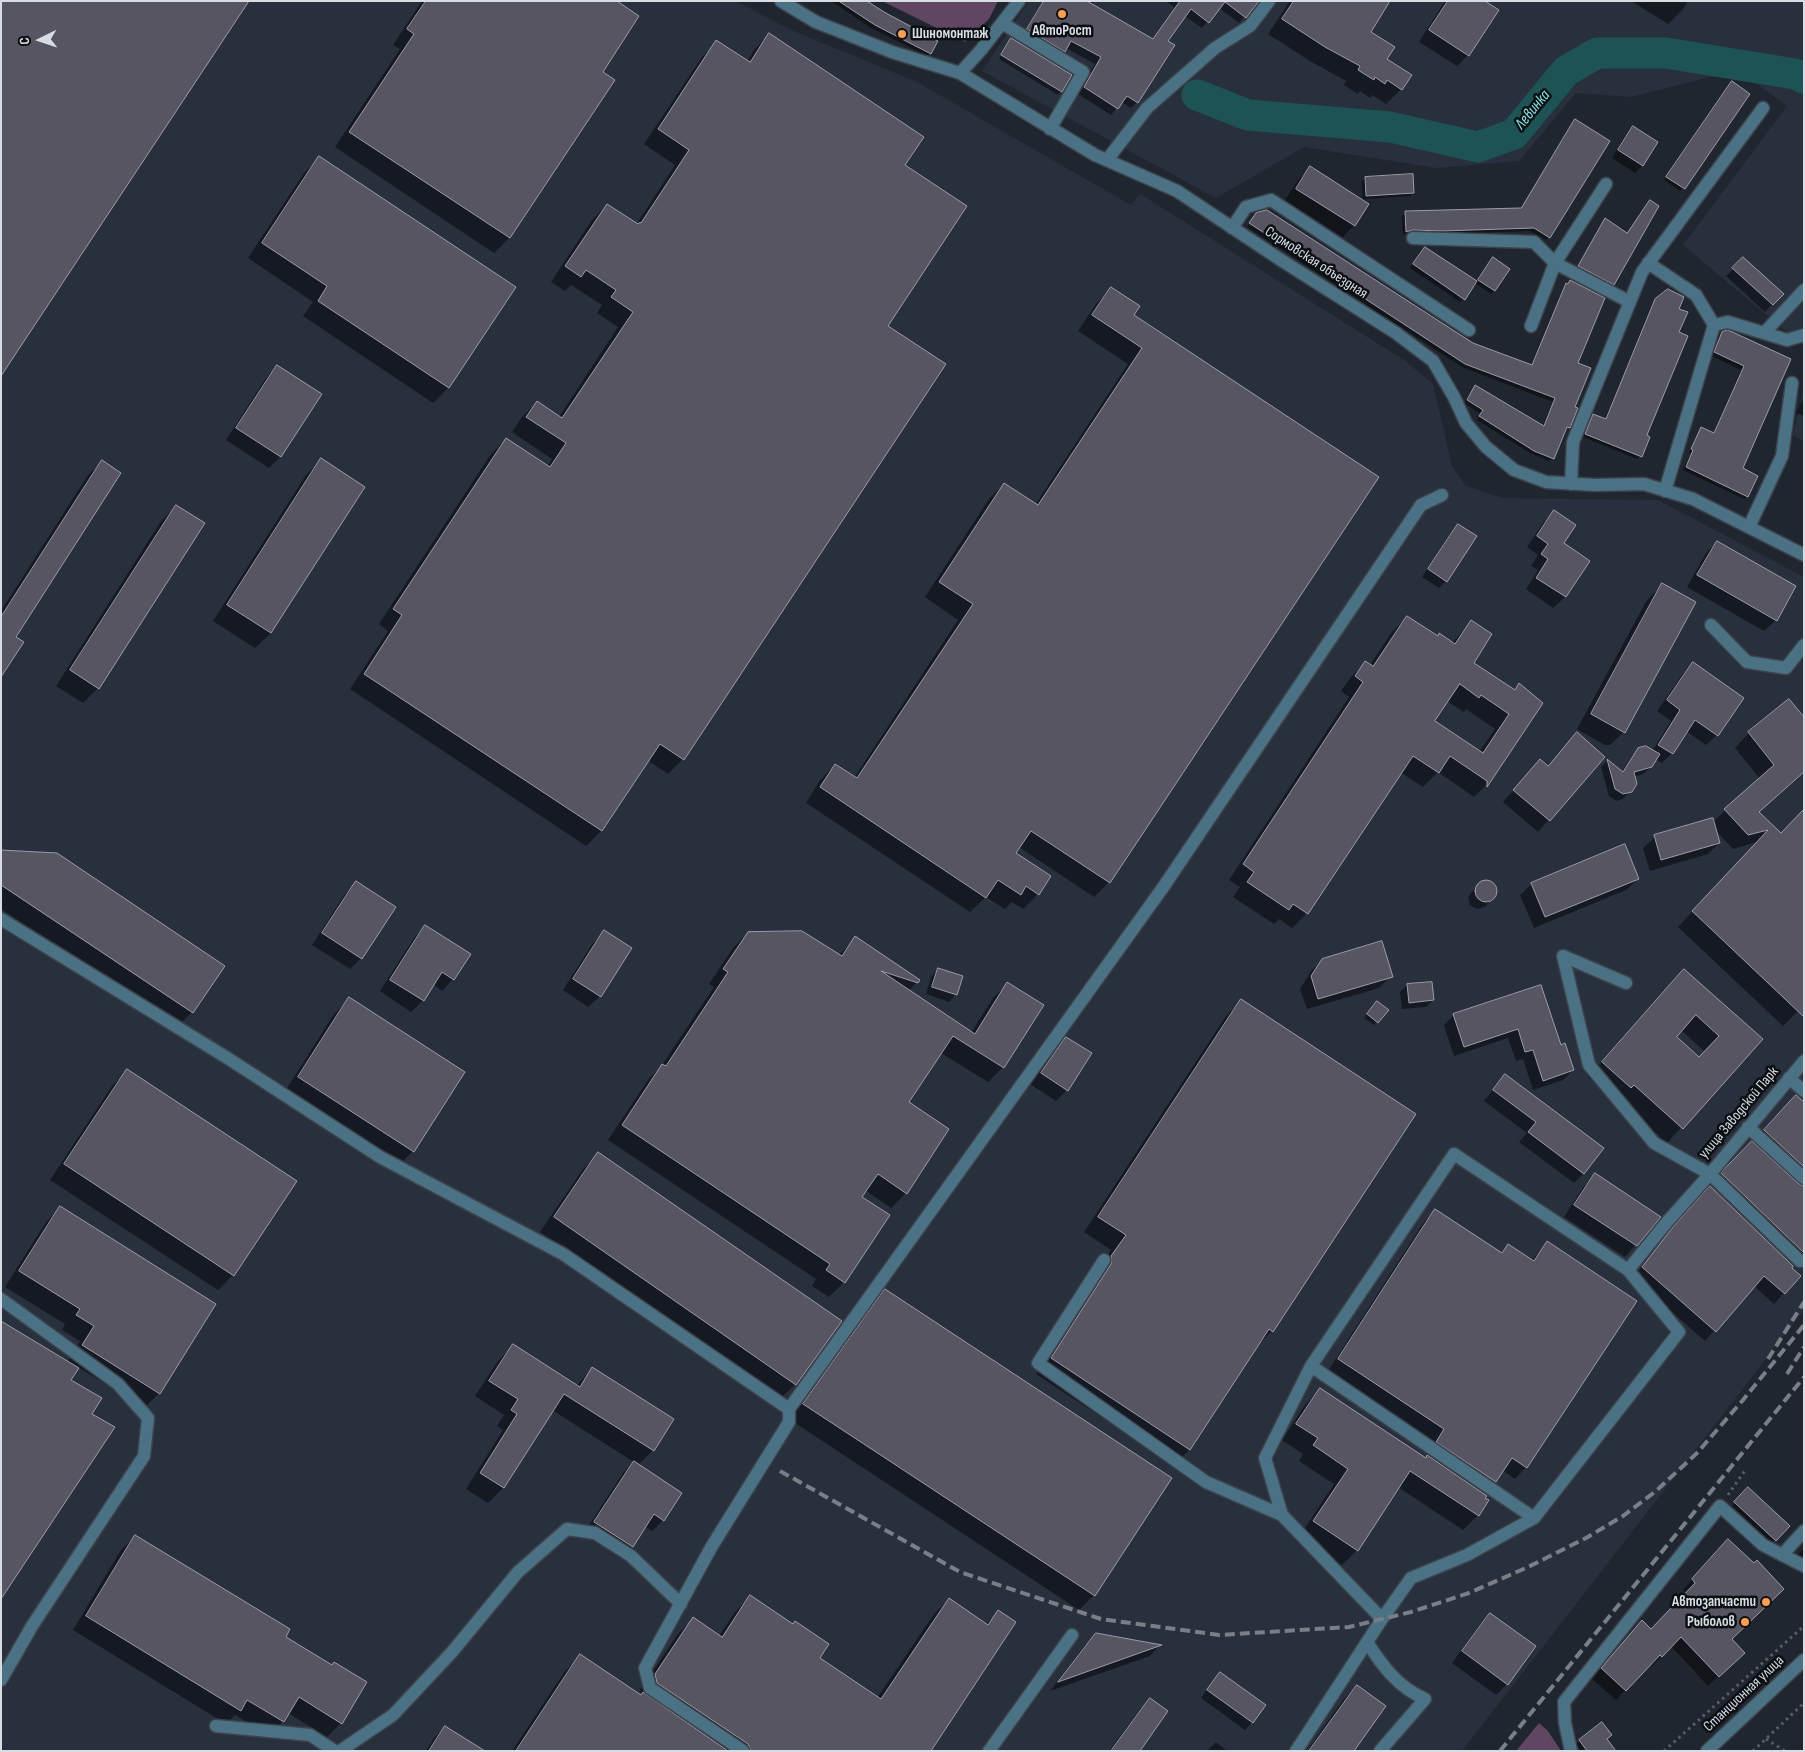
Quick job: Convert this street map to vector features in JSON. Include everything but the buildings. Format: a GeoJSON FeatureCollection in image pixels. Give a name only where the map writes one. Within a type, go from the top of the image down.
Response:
{"type":"FeatureCollection","features":[{"type":"Feature","properties":{"kind":"street","name":"Сормовская объездная"},"geometry":{"type":"LineString","coordinates":[[781,1],[816,22],[892,52],[960,73],[1107,160],[1177,191],[1396,333],[1433,361],[1454,397],[1466,423],[1486,448],[1514,470],[1546,482],[1644,484],[1693,499],[1804,554]]}},
{"type":"Feature","properties":{"kind":"street"},"geometry":{"type":"LineString","coordinates":[[960,73],[982,50],[1019,1]]}},
{"type":"Feature","properties":{"kind":"street"},"geometry":{"type":"LineString","coordinates":[[1107,160],[1147,108],[1215,48],[1250,26],[1269,1]]}},
{"type":"Feature","properties":{"kind":"street"},"geometry":{"type":"LineString","coordinates":[[1002,23],[1083,72],[1050,128]]}},
{"type":"Feature","properties":{"kind":"street"},"geometry":{"type":"LineString","coordinates":[[1571,484],[1573,442],[1642,272],[1763,108]]}},
{"type":"Feature","properties":{"kind":"street"},"geometry":{"type":"LineString","coordinates":[[1531,326],[1555,263],[1606,184]]}},
{"type":"Feature","properties":{"kind":"street"},"geometry":{"type":"LineString","coordinates":[[1232,228],[1246,207],[1271,200],[1469,330]]}},
{"type":"Feature","properties":{"kind":"street"},"geometry":{"type":"LineString","coordinates":[[1414,238],[1534,242],[1555,263],[1630,302]]}},
{"type":"Feature","properties":{"kind":"street"},"geometry":{"type":"LineString","coordinates":[[1648,263],[1696,295],[1714,325],[1665,491]]}},
{"type":"Feature","properties":{"kind":"street"},"geometry":{"type":"LineString","coordinates":[[1765,332],[1804,290]]}},
{"type":"Feature","properties":{"kind":"street"},"geometry":{"type":"LineString","coordinates":[[1714,325],[1728,322],[1787,340],[1804,335]]}},
{"type":"Feature","properties":{"kind":"street"},"geometry":{"type":"LineString","coordinates":[[1749,528],[1782,456],[1792,383]]}},
{"type":"Feature","properties":{"kind":"street"},"geometry":{"type":"LineString","coordinates":[[743,1751],[650,1688],[645,1668],[712,1546],[789,1422],[789,1409],[1164,886],[1421,504],[1442,495]]}},
{"type":"Feature","properties":{"kind":"street"},"geometry":{"type":"LineString","coordinates":[[1711,626],[1747,662],[1786,668],[1804,645]]}},
{"type":"Feature","properties":{"kind":"street"},"geometry":{"type":"LineString","coordinates":[[1,919],[229,1059],[380,1157],[563,1254],[789,1409]]}},
{"type":"Feature","properties":{"kind":"street","name":"улица Заводской Парк"},"geometry":{"type":"LineString","coordinates":[[1626,983],[1563,956],[1589,1066],[1654,1143],[1710,1174],[1804,1061]]}},
{"type":"Feature","properties":{"kind":"street"},"geometry":{"type":"LineString","coordinates":[[1789,1078],[1804,1091]]}},
{"type":"Feature","properties":{"kind":"street"},"geometry":{"type":"LineString","coordinates":[[1748,1127],[1804,1178]]}},
{"type":"Feature","properties":{"kind":"street"},"geometry":{"type":"LineString","coordinates":[[1282,1514],[1265,1458],[1311,1366],[1454,1154],[1628,1270],[1679,1332],[1534,1518],[1467,1555],[1411,1578],[1296,1751]]}},
{"type":"Feature","properties":{"kind":"street"},"geometry":{"type":"LineString","coordinates":[[1628,1270],[1667,1222],[1710,1174],[1800,1262]]}},
{"type":"Feature","properties":{"kind":"street"},"geometry":{"type":"LineString","coordinates":[[1104,1260],[1038,1363],[1206,1482],[1282,1514],[1382,1619]]}},
{"type":"Feature","properties":{"kind":"street"},"geometry":{"type":"LineString","coordinates":[[1,1300],[118,1384],[148,1418],[144,1456],[32,1626],[1,1680]]}},
{"type":"Feature","properties":{"kind":"street"},"geometry":{"type":"LineString","coordinates":[[1311,1366],[1534,1518]]}},
{"type":"Feature","properties":{"kind":"street"},"geometry":{"type":"LineString","coordinates":[[1571,1751],[1565,1723],[1564,1702],[1720,1506],[1763,1545],[1804,1566]]}},
{"type":"Feature","properties":{"kind":"street"},"geometry":{"type":"LineString","coordinates":[[340,1751],[393,1715],[452,1652],[518,1572],[567,1530],[595,1533],[631,1556],[681,1604]]}},
{"type":"Feature","properties":{"kind":"street"},"geometry":{"type":"LineString","coordinates":[[1782,1555],[1804,1531]]}},
{"type":"Feature","properties":{"kind":"street"},"geometry":{"type":"LineString","coordinates":[[989,1751],[1072,1635]]}},
{"type":"Feature","properties":{"kind":"street"},"geometry":{"type":"LineString","coordinates":[[1367,1642],[1386,1670],[1413,1694],[1425,1699],[1380,1751]]}},
{"type":"Feature","properties":{"kind":"street","name":"Станционная улица"},"geometry":{"type":"LineString","coordinates":[[1707,1751],[1804,1660]]}},
{"type":"Feature","properties":{"kind":"street"},"geometry":{"type":"LineString","coordinates":[[216,1726],[310,1735],[335,1751]]}},
{"type":"Feature","properties":{"kind":"path"},"geometry":{"type":"LineString","coordinates":[[1720,1506],[1746,1469]]}},
{"type":"Feature","properties":{"kind":"path"},"geometry":{"type":"LineString","coordinates":[[1664,1751],[1804,1626]]}},
{"type":"Feature","properties":{"kind":"path"},"geometry":{"type":"LineString","coordinates":[[1753,1751],[1804,1703]]}},
{"type":"Feature","properties":{"kind":"path"},"geometry":{"type":"LineString","coordinates":[[1766,1739],[1785,1751]]}},
{"type":"Feature","properties":{"kind":"shaded area"},"geometry":{"type":"Polygon","coordinates":[[[1,1],[736,1],[789,29],[917,82],[1131,205],[1140,194],[1404,360],[1433,384],[1452,466],[1466,486],[1502,498],[1658,500],[1804,577],[1804,1310],[1462,1751],[1,1751],[1,1]]]}},
{"type":"Feature","properties":{"kind":"shaded area"},"geometry":{"type":"Polygon","coordinates":[[[882,1],[998,1],[989,19],[965,42],[882,1]]]}},
{"type":"Feature","properties":{"kind":"shaded area"},"geometry":{"type":"Polygon","coordinates":[[[1029,1],[1804,1],[1804,346],[1683,245],[1787,106],[1738,70],[1631,97],[1576,93],[1519,161],[1437,168],[1304,147],[1216,198],[982,71],[1029,1]]]}},
{"type":"Feature","properties":{"kind":"shaded area"},"geometry":{"type":"Polygon","coordinates":[[[1804,388],[1804,441],[1793,435],[1804,388]]]}},
{"type":"Feature","properties":{"kind":"shaded area"},"geometry":{"type":"Polygon","coordinates":[[[1539,1723],[1548,1731],[1561,1751],[1516,1751],[1539,1723]]]}},
{"type":"Feature","properties":{"kind":"waterway","name":"Левинка"},"geometry":{"type":"LineString","coordinates":[[1197,95],[1248,115],[1390,127],[1478,147],[1514,134],[1566,71],[1597,53],[1666,53],[1795,74],[1804,78]]}},
{"type":"Feature","properties":{"kind":"railway"},"geometry":{"type":"LineString","coordinates":[[1768,1359],[1804,1302]]}},
{"type":"Feature","properties":{"kind":"railway"},"geometry":{"type":"LineString","coordinates":[[780,1471],[960,1572],[1101,1619],[1219,1635],[1349,1627],[1411,1612],[1469,1593],[1528,1567],[1586,1538],[1623,1516],[1656,1491],[1697,1453],[1804,1325]]}},
{"type":"Feature","properties":{"kind":"railway"},"geometry":{"type":"LineString","coordinates":[[1787,1374],[1804,1347]]}},
{"type":"Feature","properties":{"kind":"railway"},"geometry":{"type":"LineString","coordinates":[[1500,1751],[1804,1377]]}},
{"type":"Feature","properties":{"kind":"place","name":"АвтоРост"},"geometry":{"type":"Point","coordinates":[1062,14]}},
{"type":"Feature","properties":{"kind":"place","name":"Шиномонтаж"},"geometry":{"type":"Point","coordinates":[902,34]}},
{"type":"Feature","properties":{"kind":"place","name":"Автозапчасти"},"geometry":{"type":"Point","coordinates":[1766,1602]}},
{"type":"Feature","properties":{"kind":"place","name":"Рыболов"},"geometry":{"type":"Point","coordinates":[1745,1622]}}]}
